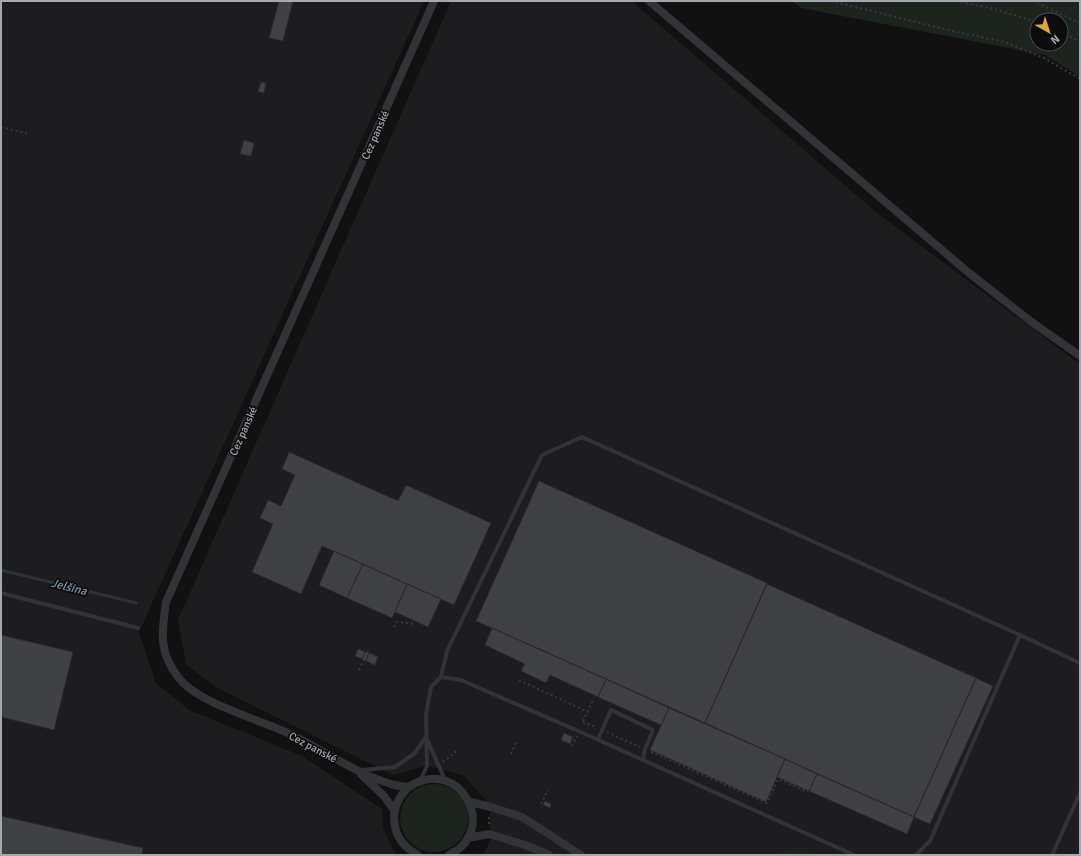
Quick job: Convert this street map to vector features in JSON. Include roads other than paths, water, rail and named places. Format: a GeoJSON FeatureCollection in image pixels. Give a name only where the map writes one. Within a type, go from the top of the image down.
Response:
{"type":"FeatureCollection","features":[{"type":"Feature","properties":{"kind":"street","name":"Cez panské"},"geometry":{"type":"LineString","coordinates":[[409,787],[391,784],[358,771],[286,732],[215,703],[195,692],[178,678],[166,659],[162,634],[166,602],[434,1]]}},
{"type":"Feature","properties":{"kind":"street"},"geometry":{"type":"LineString","coordinates":[[649,1],[969,273],[1033,323],[1080,356]]}},
{"type":"Feature","properties":{"kind":"street","name":"Cez panské"},"geometry":{"type":"LineString","coordinates":[[358,771],[384,796],[394,810]]}},
{"type":"Feature","properties":{"kind":"street"},"geometry":{"type":"LineString","coordinates":[[418,855],[408,849],[398,838],[394,824],[394,810],[400,797],[409,787],[420,781],[432,779],[445,780],[456,786],[465,794],[470,802],[473,818],[472,828],[468,838],[462,846],[448,855]]}},
{"type":"Feature","properties":{"kind":"street"},"geometry":{"type":"LineString","coordinates":[[470,802],[522,817],[580,855]]}},
{"type":"Feature","properties":{"kind":"street"},"geometry":{"type":"LineString","coordinates":[[468,838],[489,834],[525,845],[549,855]]}},
{"type":"Feature","properties":{"kind":"lane"},"geometry":{"type":"LineString","coordinates":[[420,781],[427,766],[426,714],[431,687],[441,677],[447,651],[542,454],[582,436],[1080,663]]}},
{"type":"Feature","properties":{"kind":"lane"},"geometry":{"type":"LineString","coordinates":[[1,593],[138,628]]}},
{"type":"Feature","properties":{"kind":"lane"},"geometry":{"type":"LineString","coordinates":[[916,855],[930,841],[1020,635]]}},
{"type":"Feature","properties":{"kind":"lane"},"geometry":{"type":"LineString","coordinates":[[441,677],[461,680],[854,855]]}},
{"type":"Feature","properties":{"kind":"lane"},"geometry":{"type":"LineString","coordinates":[[598,740],[611,710],[653,730],[645,749],[643,760]]}},
{"type":"Feature","properties":{"kind":"lane"},"geometry":{"type":"LineString","coordinates":[[358,771],[395,767],[414,754],[426,737]]}},
{"type":"Feature","properties":{"kind":"lane"},"geometry":{"type":"LineString","coordinates":[[426,737],[445,780]]}},
{"type":"Feature","properties":{"kind":"lane"},"geometry":{"type":"LineString","coordinates":[[1052,855],[1080,793]]}},
{"type":"Feature","properties":{"kind":"waterway","name":"Jelšina"},"geometry":{"type":"LineString","coordinates":[[1,570],[136,603]]}}]}
